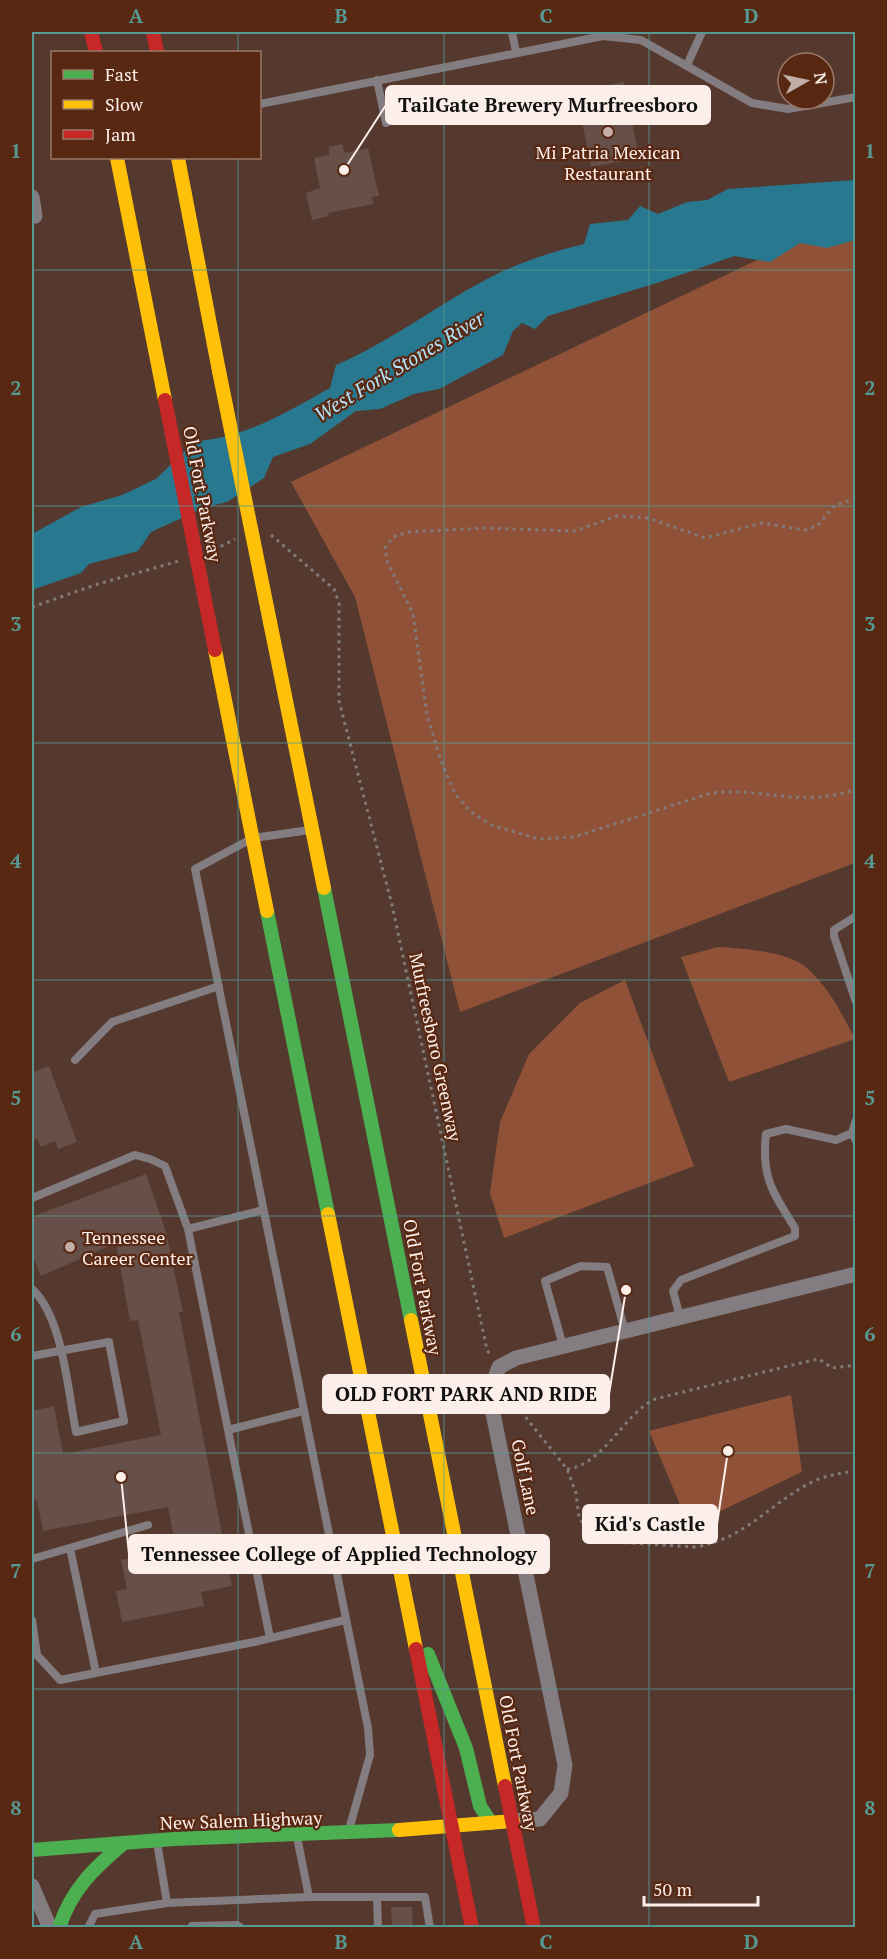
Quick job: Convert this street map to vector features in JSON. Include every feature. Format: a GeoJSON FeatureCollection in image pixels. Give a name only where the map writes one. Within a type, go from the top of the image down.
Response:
{"type":"FeatureCollection","features":[{"type":"Feature","properties":{"kind":"main road"},"geometry":{"type":"LineString","coordinates":[[91,32],[96,51]]}},
{"type":"Feature","properties":{"kind":"main road"},"geometry":{"type":"LineString","coordinates":[[153,32],[157,51]]}},
{"type":"Feature","properties":{"kind":"main road","name":"Old Fort Parkway"},"geometry":{"type":"LineString","coordinates":[[117,159],[472,1928]]}},
{"type":"Feature","properties":{"kind":"main road","name":"Old Fort Parkway"},"geometry":{"type":"LineString","coordinates":[[178,159],[534,1928]]}},
{"type":"Feature","properties":{"kind":"main road"},"geometry":{"type":"LineString","coordinates":[[407,1602],[464,1742],[480,1806],[491,1823]]}},
{"type":"Feature","properties":{"kind":"main road","name":"New Salem Highway"},"geometry":{"type":"LineString","coordinates":[[32,1850],[157,1840],[348,1834],[513,1821]]}},
{"type":"Feature","properties":{"kind":"main road"},"geometry":{"type":"LineString","coordinates":[[59,1928],[73,1891],[93,1869],[124,1843]]}},
{"type":"Feature","properties":{"kind":"street"},"geometry":{"type":"LineString","coordinates":[[32,197],[34,216]]}},
{"type":"Feature","properties":{"kind":"street"},"geometry":{"type":"LineString","coordinates":[[499,1367],[516,1358],[855,1274]]}},
{"type":"Feature","properties":{"kind":"street","name":"Golf Lane"},"geometry":{"type":"LineString","coordinates":[[499,1367],[489,1394],[565,1765],[561,1793],[540,1819],[513,1821]]}},
{"type":"Feature","properties":{"kind":"street"},"geometry":{"type":"LineString","coordinates":[[32,1886],[50,1928]]}},
{"type":"Feature","properties":{"kind":"lane"},"geometry":{"type":"LineString","coordinates":[[512,32],[516,52]]}},
{"type":"Feature","properties":{"kind":"lane"},"geometry":{"type":"LineString","coordinates":[[687,65],[702,32]]}},
{"type":"Feature","properties":{"kind":"lane"},"geometry":{"type":"LineString","coordinates":[[261,104],[603,36],[641,40],[752,103],[788,109],[855,97]]}},
{"type":"Feature","properties":{"kind":"lane"},"geometry":{"type":"LineString","coordinates":[[377,80],[386,123]]}},
{"type":"Feature","properties":{"kind":"lane"},"geometry":{"type":"LineString","coordinates":[[312,830],[254,838],[195,869],[368,1728],[370,1755],[348,1834]]}},
{"type":"Feature","properties":{"kind":"lane"},"geometry":{"type":"LineString","coordinates":[[855,916],[834,930],[855,1002]]}},
{"type":"Feature","properties":{"kind":"lane"},"geometry":{"type":"LineString","coordinates":[[75,1060],[112,1022],[219,986]]}},
{"type":"Feature","properties":{"kind":"lane"},"geometry":{"type":"LineString","coordinates":[[855,1120],[852,1133],[855,1141]]}},
{"type":"Feature","properties":{"kind":"lane"},"geometry":{"type":"LineString","coordinates":[[680,1317],[673,1291],[681,1281],[795,1236],[795,1228],[769,1183],[763,1159],[766,1134],[786,1129],[836,1140],[852,1133]]}},
{"type":"Feature","properties":{"kind":"lane"},"geometry":{"type":"LineString","coordinates":[[32,1198],[135,1155],[165,1166],[188,1230],[270,1638]]}},
{"type":"Feature","properties":{"kind":"lane"},"geometry":{"type":"LineString","coordinates":[[188,1230],[263,1210]]}},
{"type":"Feature","properties":{"kind":"lane"},"geometry":{"type":"LineString","coordinates":[[563,1346],[545,1281],[580,1266],[607,1267],[625,1331]]}},
{"type":"Feature","properties":{"kind":"lane"},"geometry":{"type":"LineString","coordinates":[[32,1290],[46,1306],[60,1350],[76,1432],[124,1421],[109,1342],[60,1350],[32,1356]]}},
{"type":"Feature","properties":{"kind":"lane"},"geometry":{"type":"LineString","coordinates":[[228,1430],[303,1412]]}},
{"type":"Feature","properties":{"kind":"lane"},"geometry":{"type":"LineString","coordinates":[[32,1559],[148,1525]]}},
{"type":"Feature","properties":{"kind":"lane"},"geometry":{"type":"LineString","coordinates":[[70,1548],[96,1673]]}},
{"type":"Feature","properties":{"kind":"lane"},"geometry":{"type":"LineString","coordinates":[[32,1620],[37,1655],[60,1680],[270,1638],[345,1620]]}},
{"type":"Feature","properties":{"kind":"lane"},"geometry":{"type":"LineString","coordinates":[[297,1837],[309,1897]]}},
{"type":"Feature","properties":{"kind":"lane"},"geometry":{"type":"LineString","coordinates":[[157,1840],[167,1903]]}},
{"type":"Feature","properties":{"kind":"lane"},"geometry":{"type":"LineString","coordinates":[[88,1928],[95,1914],[167,1903],[309,1897],[425,1897],[430,1928]]}},
{"type":"Feature","properties":{"kind":"lane"},"geometry":{"type":"LineString","coordinates":[[377,1898],[378,1928]]}},
{"type":"Feature","properties":{"kind":"lane"},"geometry":{"type":"LineString","coordinates":[[192,1926],[237,1925],[241,1928]]}},
{"type":"Feature","properties":{"kind":"path"},"geometry":{"type":"LineString","coordinates":[[855,499],[835,505],[817,526],[805,530],[762,523],[705,538],[648,518],[617,516],[575,531],[486,528],[407,532],[393,537],[385,548],[387,561],[409,605],[415,624],[416,651],[427,715],[446,775],[465,807],[491,825],[523,837],[554,840],[582,835],[711,793],[733,791],[811,800],[855,789]]}},
{"type":"Feature","properties":{"kind":"path","name":"Murfreesboro Greenway"},"geometry":{"type":"LineString","coordinates":[[260,535],[272,535],[334,589],[339,603],[339,701],[392,905],[487,1350],[499,1367],[527,1419],[567,1469],[576,1492],[579,1517],[587,1530],[602,1539],[696,1547],[724,1540],[747,1528],[813,1482],[855,1471]]}},
{"type":"Feature","properties":{"kind":"path"},"geometry":{"type":"LineString","coordinates":[[204,553],[240,538]]}},
{"type":"Feature","properties":{"kind":"path"},"geometry":{"type":"LineString","coordinates":[[32,607],[98,584],[184,560]]}},
{"type":"Feature","properties":{"kind":"path"},"geometry":{"type":"LineString","coordinates":[[567,1469],[589,1460],[611,1440],[641,1406],[655,1399],[819,1359],[832,1368],[855,1365]]}},
{"type":"Feature","properties":{"kind":"shaded area"},"geometry":{"type":"Polygon","coordinates":[[[855,199],[855,863],[460,1012],[355,597],[291,482],[774,252],[855,199]]]}},
{"type":"Feature","properties":{"kind":"shaded area"},"geometry":{"type":"Polygon","coordinates":[[[718,947],[766,952],[800,963],[816,976],[829,993],[855,1039],[729,1082],[681,957],[718,947]]]}},
{"type":"Feature","properties":{"kind":"shaded area"},"geometry":{"type":"Polygon","coordinates":[[[625,980],[694,1166],[504,1238],[490,1193],[500,1122],[529,1054],[580,1003],[625,980]]]}},
{"type":"Feature","properties":{"kind":"shaded area"},"geometry":{"type":"Polygon","coordinates":[[[791,1395],[802,1472],[689,1526],[649,1431],[791,1395]]]}},
{"type":"Feature","properties":{"kind":"water","name":"West Fork Stones River"},"geometry":{"type":"Polygon","coordinates":[[[855,180],[855,240],[827,248],[800,243],[770,262],[734,256],[660,282],[548,316],[535,329],[522,323],[513,331],[503,355],[439,389],[414,394],[380,409],[356,411],[310,444],[273,457],[264,478],[227,502],[206,507],[151,532],[138,551],[89,564],[81,573],[32,590],[32,534],[81,507],[122,495],[156,479],[195,441],[231,435],[248,429],[314,397],[330,388],[336,365],[375,346],[501,272],[536,258],[584,244],[590,224],[628,220],[640,206],[658,214],[687,202],[707,200],[728,189],[855,180]]]}},
{"type":"Feature","properties":{"kind":"building"},"geometry":{"type":"Polygon","coordinates":[[[624,82],[639,158],[591,167],[578,100],[583,90],[624,82]]]}},
{"type":"Feature","properties":{"kind":"building"},"geometry":{"type":"Polygon","coordinates":[[[342,144],[345,153],[368,148],[379,196],[372,197],[373,204],[328,213],[329,216],[312,220],[306,193],[320,188],[314,158],[329,155],[329,147],[342,144]]]}},
{"type":"Feature","properties":{"kind":"building"},"geometry":{"type":"Polygon","coordinates":[[[49,1066],[77,1142],[58,1149],[55,1141],[41,1147],[37,1139],[32,1141],[32,1073],[49,1066]]]}},
{"type":"Feature","properties":{"kind":"building"},"geometry":{"type":"Polygon","coordinates":[[[146,1174],[166,1232],[183,1312],[179,1312],[232,1586],[201,1592],[204,1606],[122,1622],[116,1591],[127,1589],[121,1560],[176,1549],[168,1507],[43,1531],[37,1500],[32,1501],[32,1411],[54,1406],[63,1454],[161,1435],[138,1320],[130,1321],[116,1243],[41,1276],[32,1254],[32,1217],[146,1174]]]}},
{"type":"Feature","properties":{"kind":"building"},"geometry":{"type":"Polygon","coordinates":[[[391,1907],[412,1907],[413,1928],[392,1928],[391,1907]]]}},
{"type":"Feature","properties":{"kind":"traffic: fast"},"geometry":{"type":"LineString","coordinates":[[324,888],[411,1320]]}},
{"type":"Feature","properties":{"kind":"traffic: fast"},"geometry":{"type":"LineString","coordinates":[[267,911],[328,1214]]}},
{"type":"Feature","properties":{"kind":"traffic: fast"},"geometry":{"type":"LineString","coordinates":[[428,1654],[466,1748],[480,1806],[491,1823]]}},
{"type":"Feature","properties":{"kind":"traffic: fast"},"geometry":{"type":"LineString","coordinates":[[32,1850],[174,1839],[399,1830]]}},
{"type":"Feature","properties":{"kind":"traffic: fast"},"geometry":{"type":"LineString","coordinates":[[59,1928],[77,1891],[103,1861],[124,1843]]}},
{"type":"Feature","properties":{"kind":"traffic: slow"},"geometry":{"type":"LineString","coordinates":[[117,159],[165,400]]}},
{"type":"Feature","properties":{"kind":"traffic: slow"},"geometry":{"type":"LineString","coordinates":[[178,159],[219,371]]}},
{"type":"Feature","properties":{"kind":"traffic: slow"},"geometry":{"type":"LineString","coordinates":[[219,371],[270,622]]}},
{"type":"Feature","properties":{"kind":"traffic: slow"},"geometry":{"type":"LineString","coordinates":[[270,622],[324,888]]}},
{"type":"Feature","properties":{"kind":"traffic: slow"},"geometry":{"type":"LineString","coordinates":[[215,650],[267,911]]}},
{"type":"Feature","properties":{"kind":"traffic: slow"},"geometry":{"type":"LineString","coordinates":[[328,1214],[416,1649]]}},
{"type":"Feature","properties":{"kind":"traffic: slow"},"geometry":{"type":"LineString","coordinates":[[411,1320],[505,1786]]}},
{"type":"Feature","properties":{"kind":"traffic: slow"},"geometry":{"type":"LineString","coordinates":[[399,1830],[513,1821]]}},
{"type":"Feature","properties":{"kind":"traffic: jam"},"geometry":{"type":"LineString","coordinates":[[91,32],[96,51]]}},
{"type":"Feature","properties":{"kind":"traffic: jam"},"geometry":{"type":"LineString","coordinates":[[153,32],[157,51]]}},
{"type":"Feature","properties":{"kind":"traffic: jam"},"geometry":{"type":"LineString","coordinates":[[165,400],[215,650]]}},
{"type":"Feature","properties":{"kind":"traffic: jam"},"geometry":{"type":"LineString","coordinates":[[416,1649],[472,1928]]}},
{"type":"Feature","properties":{"kind":"traffic: jam"},"geometry":{"type":"LineString","coordinates":[[505,1786],[534,1928]]}},
{"type":"Feature","properties":{"kind":"place","name":"Mi Patria Mexican Restaurant"},"geometry":{"type":"Point","coordinates":[608,132]}},
{"type":"Feature","properties":{"kind":"place","name":"TailGate Brewery Murfreesboro"},"geometry":{"type":"Point","coordinates":[344,170]}},
{"type":"Feature","properties":{"kind":"place","name":"Tennessee Career Center"},"geometry":{"type":"Point","coordinates":[70,1247]}},
{"type":"Feature","properties":{"kind":"place","name":"OLD FORT PARK AND RIDE"},"geometry":{"type":"Point","coordinates":[626,1290]}},
{"type":"Feature","properties":{"kind":"place","name":"Kid's Castle"},"geometry":{"type":"Point","coordinates":[728,1451]}},
{"type":"Feature","properties":{"kind":"place","name":"Tennessee College of Applied Technology"},"geometry":{"type":"Point","coordinates":[121,1477]}}]}
